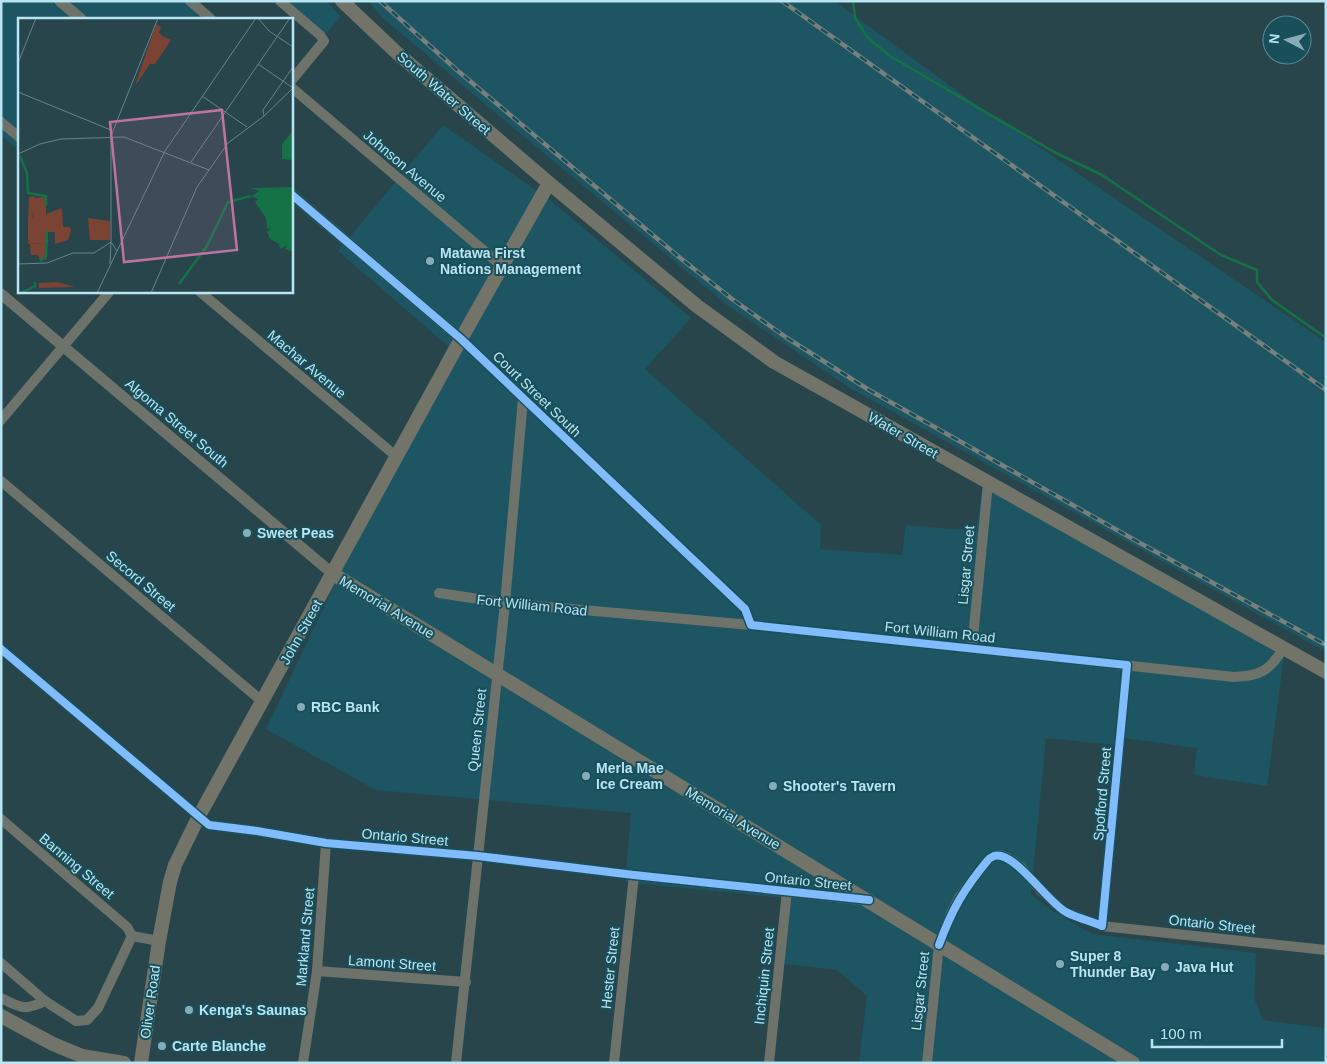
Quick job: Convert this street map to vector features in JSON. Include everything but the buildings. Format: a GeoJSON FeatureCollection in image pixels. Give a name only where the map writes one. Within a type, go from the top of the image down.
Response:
{"type":"FeatureCollection","features":[{"type":"Feature","properties":{"kind":"main road","name":"South Water Street"},"geometry":{"type":"LineString","coordinates":[[342,1],[397,53],[548,183]]}},
{"type":"Feature","properties":{"kind":"main road","name":"John Street"},"geometry":{"type":"LineString","coordinates":[[159,940],[175,865],[199,816],[548,183]]}},
{"type":"Feature","properties":{"kind":"main road","name":"Water Street"},"geometry":{"type":"LineString","coordinates":[[548,183],[697,306],[774,362],[1283,649]]}},
{"type":"Feature","properties":{"kind":"main road","name":"Memorial Avenue"},"geometry":{"type":"LineString","coordinates":[[333,574],[1133,1063]]}},
{"type":"Feature","properties":{"kind":"main road"},"geometry":{"type":"LineString","coordinates":[[1283,649],[1326,672]]}},
{"type":"Feature","properties":{"kind":"main road","name":"Oliver Road"},"geometry":{"type":"LineString","coordinates":[[142,1063],[159,940]]}},
{"type":"Feature","properties":{"kind":"main road"},"geometry":{"type":"LineString","coordinates":[[1,1016],[80,1059],[124,1063]]}},
{"type":"Feature","properties":{"kind":"street"},"geometry":{"type":"LineString","coordinates":[[60,1],[80,18]]}},
{"type":"Feature","properties":{"kind":"street"},"geometry":{"type":"LineString","coordinates":[[190,1],[209,18]]}},
{"type":"Feature","properties":{"kind":"street"},"geometry":{"type":"LineString","coordinates":[[280,1],[320,35],[324,41],[292,80]]}},
{"type":"Feature","properties":{"kind":"street","name":"Johnson Avenue"},"geometry":{"type":"LineString","coordinates":[[292,88],[502,266]]}},
{"type":"Feature","properties":{"kind":"street"},"geometry":{"type":"LineString","coordinates":[[1,122],[18,136]]}},
{"type":"Feature","properties":{"kind":"street","name":"Court Street South"},"geometry":{"type":"LineString","coordinates":[[292,195],[461,339],[745,609],[751,625]]}},
{"type":"Feature","properties":{"kind":"street"},"geometry":{"type":"LineString","coordinates":[[1,420],[109,292]]}},
{"type":"Feature","properties":{"kind":"street","name":"Machar Avenue"},"geometry":{"type":"LineString","coordinates":[[200,292],[397,457]]}},
{"type":"Feature","properties":{"kind":"street","name":"Algoma Street South"},"geometry":{"type":"LineString","coordinates":[[1,294],[333,574]]}},
{"type":"Feature","properties":{"kind":"street","name":"Queen Street"},"geometry":{"type":"LineString","coordinates":[[456,1063],[505,603],[523,399]]}},
{"type":"Feature","properties":{"kind":"street","name":"Secord Street"},"geometry":{"type":"LineString","coordinates":[[1,481],[263,702]]}},
{"type":"Feature","properties":{"kind":"street","name":"Lisgar Street"},"geometry":{"type":"LineString","coordinates":[[972,648],[988,484]]}},
{"type":"Feature","properties":{"kind":"street","name":"Fort William Road"},"geometry":{"type":"LineString","coordinates":[[438,593],[505,603],[751,625],[1211,675],[1248,676],[1265,670],[1274,663],[1283,649]]}},
{"type":"Feature","properties":{"kind":"street","name":"Ontario Street"},"geometry":{"type":"LineString","coordinates":[[1,649],[209,824],[326,843],[478,856],[869,900]]}},
{"type":"Feature","properties":{"kind":"street","name":"Spofford Street"},"geometry":{"type":"LineString","coordinates":[[1102,926],[1127,665]]}},
{"type":"Feature","properties":{"kind":"street","name":"Banning Street"},"geometry":{"type":"LineString","coordinates":[[1,819],[127,927],[132,936]]}},
{"type":"Feature","properties":{"kind":"street","name":"Markland Street"},"geometry":{"type":"LineString","coordinates":[[304,1063],[317,971],[326,843]]}},
{"type":"Feature","properties":{"kind":"street","name":"Lisgar Street"},"geometry":{"type":"LineString","coordinates":[[927,1063],[939,945],[951,913],[971,881],[988,860],[1000,855]]}},
{"type":"Feature","properties":{"kind":"street","name":"Ontario Street"},"geometry":{"type":"LineString","coordinates":[[1000,855],[1020,867],[1041,891],[1065,912],[1102,926],[1326,950]]}},
{"type":"Feature","properties":{"kind":"street","name":"Hester Street"},"geometry":{"type":"LineString","coordinates":[[614,1063],[634,875]]}},
{"type":"Feature","properties":{"kind":"street","name":"Inchiquin Street"},"geometry":{"type":"LineString","coordinates":[[769,1063],[787,891]]}},
{"type":"Feature","properties":{"kind":"street"},"geometry":{"type":"LineString","coordinates":[[1,963],[45,1002],[76,1021],[88,1020],[98,1008],[132,936],[159,940]]}},
{"type":"Feature","properties":{"kind":"street","name":"Lamont Street"},"geometry":{"type":"LineString","coordinates":[[317,971],[466,982]]}},
{"type":"Feature","properties":{"kind":"street"},"geometry":{"type":"LineString","coordinates":[[1,998],[24,1008],[31,1008],[45,1002]]}},
{"type":"Feature","properties":{"kind":"shaded area"},"geometry":{"type":"Polygon","coordinates":[[[1,1],[183,1],[203,18],[18,18],[18,144],[15,147],[1,135],[1,1]]]}},
{"type":"Feature","properties":{"kind":"shaded area"},"geometry":{"type":"Polygon","coordinates":[[[282,1],[327,1],[340,17],[324,36],[282,1]]]}},
{"type":"Feature","properties":{"kind":"shaded area"},"geometry":{"type":"Polygon","coordinates":[[[368,1],[835,1],[961,94],[1326,342],[1326,652],[850,388],[727,305],[493,111],[382,17],[368,1]]]}},
{"type":"Feature","properties":{"kind":"shaded area"},"geometry":{"type":"Polygon","coordinates":[[[443,125],[550,200],[691,318],[645,369],[821,525],[820,549],[902,555],[906,525],[976,531],[983,487],[1284,655],[1267,786],[1194,775],[1197,748],[1115,737],[1114,745],[1046,738],[1031,894],[1049,909],[1092,934],[1256,953],[1254,998],[1263,1020],[1326,1028],[1326,1063],[859,1063],[867,996],[837,970],[776,963],[783,898],[625,882],[631,813],[376,790],[266,729],[448,346],[338,251],[443,125]]]}},
{"type":"Feature","properties":{"kind":"waterway"},"geometry":{"type":"LineString","coordinates":[[853,1],[855,18],[868,38],[890,56],[1054,152],[1102,175],[1221,255],[1257,270],[1257,282],[1272,300],[1326,338]]}},
{"type":"Feature","properties":{"kind":"railway"},"geometry":{"type":"LineString","coordinates":[[380,1],[458,71],[679,257],[732,299],[787,338],[869,390],[1140,543],[1326,645]]}},
{"type":"Feature","properties":{"kind":"railway"},"geometry":{"type":"LineString","coordinates":[[782,1],[1326,390]]}},
{"type":"Feature","properties":{"kind":"cycle path"},"geometry":{"type":"LineString","coordinates":[[292,195],[461,339],[745,609],[751,625],[1127,665],[1102,926],[1066,912],[1011,861],[1002,856],[994,856],[988,860],[965,890],[939,945]]}},
{"type":"Feature","properties":{"kind":"cycle path"},"geometry":{"type":"LineString","coordinates":[[1,649],[209,825],[326,843],[478,856],[869,900]]}},
{"type":"Feature","properties":{"kind":"place","name":"Matawa First Nations Management"},"geometry":{"type":"Point","coordinates":[430,261]}},
{"type":"Feature","properties":{"kind":"place","name":"Sweet Peas"},"geometry":{"type":"Point","coordinates":[247,533]}},
{"type":"Feature","properties":{"kind":"place","name":"RBC Bank"},"geometry":{"type":"Point","coordinates":[301,707]}},
{"type":"Feature","properties":{"kind":"place","name":"Merla Mae Ice Cream"},"geometry":{"type":"Point","coordinates":[586,776]}},
{"type":"Feature","properties":{"kind":"place","name":"Shooter's Tavern"},"geometry":{"type":"Point","coordinates":[773,786]}},
{"type":"Feature","properties":{"kind":"place","name":"Super 8 Thunder Bay"},"geometry":{"type":"Point","coordinates":[1060,964]}},
{"type":"Feature","properties":{"kind":"place","name":"Java Hut"},"geometry":{"type":"Point","coordinates":[1165,967]}},
{"type":"Feature","properties":{"kind":"place","name":"Kenga's Saunas"},"geometry":{"type":"Point","coordinates":[189,1010]}},
{"type":"Feature","properties":{"kind":"place","name":"Carte Blanche"},"geometry":{"type":"Point","coordinates":[162,1046]}}]}
